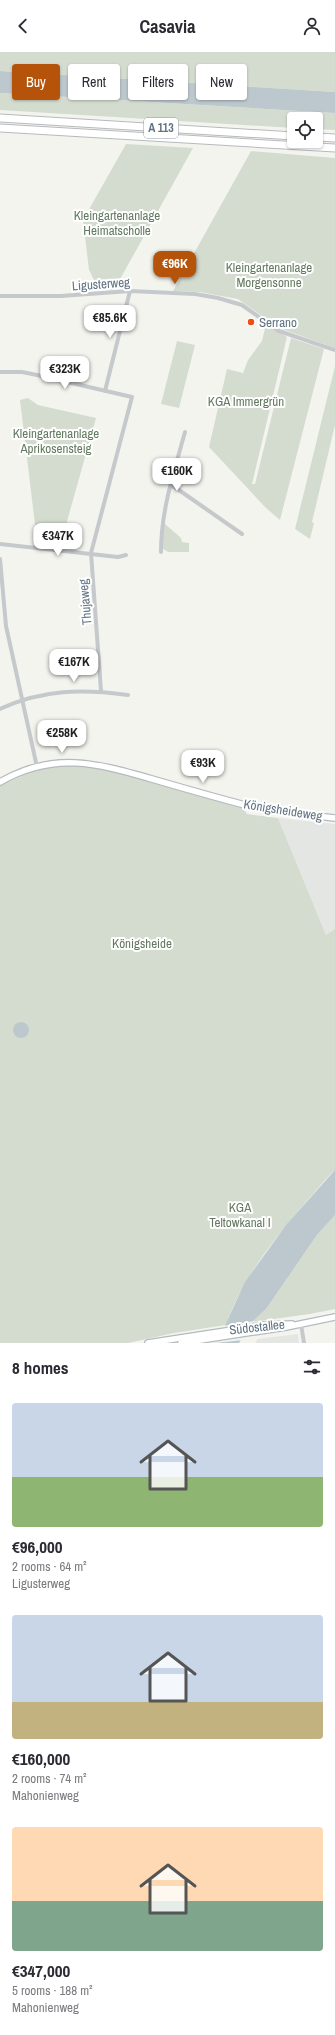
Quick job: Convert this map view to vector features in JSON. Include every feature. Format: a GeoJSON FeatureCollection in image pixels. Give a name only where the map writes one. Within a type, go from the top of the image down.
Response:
{"type":"FeatureCollection","features":[{"type":"Feature","properties":{"kind":"highway","name":"A 113"},"geometry":{"type":"LineString","coordinates":[[0,118],[287,136]]}},
{"type":"Feature","properties":{"kind":"highway","name":"A 113"},"geometry":{"type":"LineString","coordinates":[[0,128],[335,148]]}},
{"type":"Feature","properties":{"kind":"highway"},"geometry":{"type":"LineString","coordinates":[[323,137],[335,138]]}},
{"type":"Feature","properties":{"kind":"street","name":"Ligusterweg"},"geometry":{"type":"LineString","coordinates":[[0,296],[61,296],[130,291],[195,294],[231,300],[242,305],[279,331],[335,350]]}},
{"type":"Feature","properties":{"kind":"street"},"geometry":{"type":"LineString","coordinates":[[0,372],[29,373],[105,391],[130,291]]}},
{"type":"Feature","properties":{"kind":"street","name":"Thujaweg"},"geometry":{"type":"LineString","coordinates":[[101,691],[91,554],[132,397],[105,391]]}},
{"type":"Feature","properties":{"kind":"street"},"geometry":{"type":"LineString","coordinates":[[161,552],[161,527],[185,432]]}},
{"type":"Feature","properties":{"kind":"street"},"geometry":{"type":"LineString","coordinates":[[171,486],[242,534]]}},
{"type":"Feature","properties":{"kind":"street"},"geometry":{"type":"LineString","coordinates":[[0,544],[118,557],[126,555]]}},
{"type":"Feature","properties":{"kind":"street"},"geometry":{"type":"LineString","coordinates":[[0,559],[6,626],[37,767]]}},
{"type":"Feature","properties":{"kind":"street"},"geometry":{"type":"LineString","coordinates":[[0,709],[22,700],[57,692],[101,691],[128,695]]}},
{"type":"Feature","properties":{"kind":"street","name":"Königsheideweg"},"geometry":{"type":"LineString","coordinates":[[0,782],[37,767],[64,762],[94,764],[252,807],[335,818]]}},
{"type":"Feature","properties":{"kind":"street","name":"Südostallee"},"geometry":{"type":"LineString","coordinates":[[181,1343],[261,1331],[335,1317]]}},
{"type":"Feature","properties":{"kind":"street","name":"Südostallee"},"geometry":{"type":"LineString","coordinates":[[148,1343],[264,1325],[285,1323],[299,1324]]}},
{"type":"Feature","properties":{"kind":"street"},"geometry":{"type":"LineString","coordinates":[[299,1324],[304,1343]]}},
{"type":"Feature","properties":{"kind":"shaded area"},"geometry":{"type":"Polygon","coordinates":[[[0,71],[12,72],[12,94],[0,93],[0,71]]]}},
{"type":"Feature","properties":{"kind":"shaded area"},"geometry":{"type":"Polygon","coordinates":[[[60,75],[68,75],[68,97],[60,97],[60,75]]]}},
{"type":"Feature","properties":{"kind":"shaded area"},"geometry":{"type":"Polygon","coordinates":[[[120,79],[128,79],[128,100],[188,100],[188,83],[196,83],[196,100],[247,100],[247,86],[335,92],[335,113],[117,100],[120,100],[120,79]]]}},
{"type":"Feature","properties":{"kind":"shaded area"},"geometry":{"type":"Polygon","coordinates":[[[278,818],[335,824],[335,929],[326,935],[278,818]]]}},
{"type":"Feature","properties":{"kind":"shaded area"},"geometry":{"type":"Polygon","coordinates":[[[21,1022],[28,1027],[29,1030],[24,1037],[21,1038],[14,1033],[13,1030],[18,1023],[21,1022]]]}},
{"type":"Feature","properties":{"kind":"shaded area"},"geometry":{"type":"Polygon","coordinates":[[[335,1170],[335,1215],[317,1235],[266,1309],[252,1322],[239,1343],[217,1343],[245,1282],[286,1225],[335,1170]]]}},
{"type":"Feature","properties":{"kind":"shaded area"},"geometry":{"type":"Polygon","coordinates":[[[298,1334],[299,1343],[256,1343],[257,1339],[298,1334]]]}},
{"type":"Feature","properties":{"kind":"green space"},"geometry":{"type":"Polygon","coordinates":[[[0,52],[335,52],[335,92],[247,86],[247,64],[196,64],[196,83],[188,83],[188,64],[128,64],[128,79],[120,79],[120,64],[68,64],[68,75],[60,75],[60,64],[12,64],[12,72],[0,71],[0,52]]]}},
{"type":"Feature","properties":{"kind":"green space"},"geometry":{"type":"Polygon","coordinates":[[[0,93],[12,94],[12,100],[60,100],[60,97],[68,97],[68,100],[117,100],[318,112],[287,112],[287,128],[0,110],[0,93]]]}},
{"type":"Feature","properties":{"kind":"green space"},"geometry":{"type":"Polygon","coordinates":[[[323,112],[335,113],[335,130],[323,129],[323,112]]]}},
{"type":"Feature","properties":{"kind":"green space","name":"Kleingartenanlage Heimatscholle"},"geometry":{"type":"Polygon","coordinates":[[[126,144],[193,148],[114,290],[99,290],[89,270],[83,220],[126,144]]]}},
{"type":"Feature","properties":{"kind":"green space","name":"Kleingartenanlage Morgensonne"},"geometry":{"type":"Polygon","coordinates":[[[251,151],[335,158],[335,348],[279,328],[238,299],[199,292],[173,291],[251,151]]]}},
{"type":"Feature","properties":{"kind":"green space","name":"KGA Immergrün"},"geometry":{"type":"Polygon","coordinates":[[[266,324],[287,337],[252,484],[255,484],[291,338],[324,349],[280,520],[266,508],[209,447],[227,369],[243,373],[248,360],[262,341],[266,324]]]}},
{"type":"Feature","properties":{"kind":"green space"},"geometry":{"type":"Polygon","coordinates":[[[177,341],[195,345],[179,408],[161,404],[177,341]]]}},
{"type":"Feature","properties":{"kind":"green space"},"geometry":{"type":"Polygon","coordinates":[[[335,366],[335,425],[312,522],[314,523],[310,539],[295,529],[335,366]]]}},
{"type":"Feature","properties":{"kind":"green space","name":"Kleingartenanlage Aprikosensteig"},"geometry":{"type":"Polygon","coordinates":[[[28,398],[38,405],[96,418],[61,543],[37,541],[20,400],[28,398]]]}},
{"type":"Feature","properties":{"kind":"green space"},"geometry":{"type":"Polygon","coordinates":[[[164,523],[181,538],[182,542],[189,543],[189,552],[168,552],[162,548],[164,523]]]}},
{"type":"Feature","properties":{"kind":"green space","name":"Königsheide"},"geometry":{"type":"Polygon","coordinates":[[[58,765],[94,766],[242,807],[247,814],[278,818],[326,935],[335,929],[335,1170],[294,1216],[260,1260],[241,1292],[226,1325],[174,1333],[128,1343],[0,1343],[0,786],[33,771],[58,765]]]}},
{"type":"Feature","properties":{"kind":"green space"},"geometry":{"type":"Polygon","coordinates":[[[335,1215],[335,1309],[252,1322],[266,1309],[317,1235],[335,1215]]]}},
{"type":"Feature","properties":{"kind":"pier"},"geometry":{"type":"Polygon","coordinates":[[[255,1321],[243,1340],[215,1343],[223,1326],[255,1321]]]}},
{"type":"Feature","properties":{"kind":"place","name":"Serrano"},"geometry":{"type":"Point","coordinates":[251,322]}},
{"type":"Feature","properties":{"kind":"park label","name":"KGA Teltowkanal I"},"geometry":{"type":"Point","coordinates":[240,1214]}}]}
